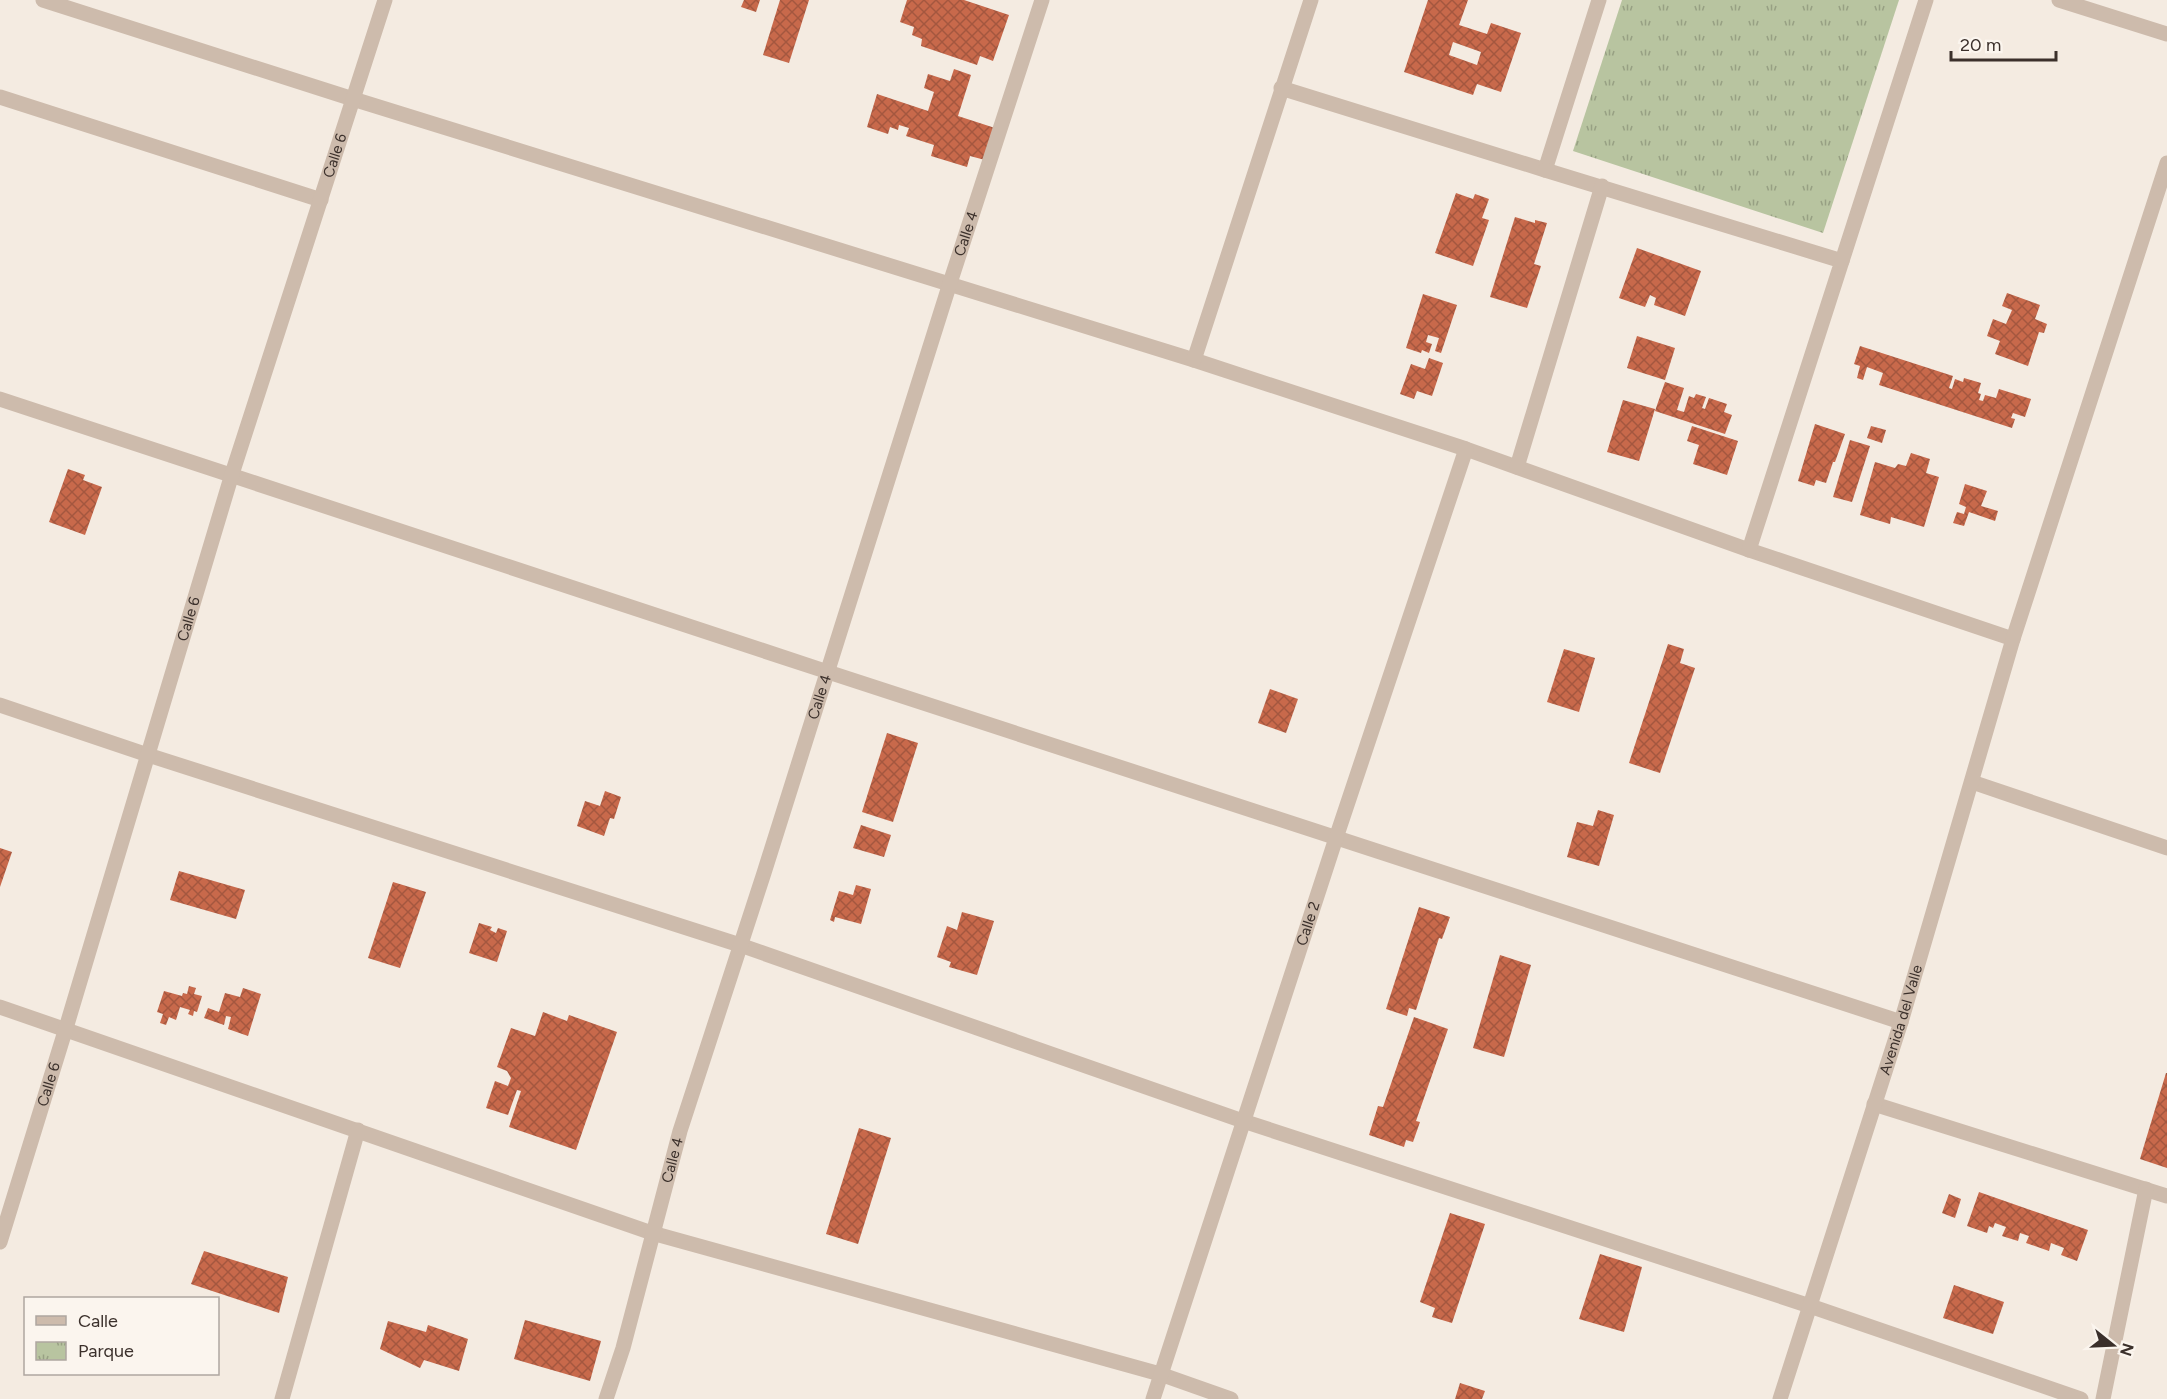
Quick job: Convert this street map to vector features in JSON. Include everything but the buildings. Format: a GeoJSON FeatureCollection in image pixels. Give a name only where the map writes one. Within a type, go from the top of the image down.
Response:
{"type":"FeatureCollection","features":[{"type":"Feature","properties":{"kind":"street"},"geometry":{"type":"LineString","coordinates":[[43,0],[76,5],[353,99],[1194,360],[1466,449],[1749,550],[2013,639]]}},
{"type":"Feature","properties":{"kind":"street","name":"Calle 6"},"geometry":{"type":"LineString","coordinates":[[0,1242],[232,474],[386,0]]}},
{"type":"Feature","properties":{"kind":"street","name":"Calle 4"},"geometry":{"type":"LineString","coordinates":[[606,1399],[623,1348],[680,1131],[1042,0]]}},
{"type":"Feature","properties":{"kind":"street"},"geometry":{"type":"LineString","coordinates":[[1194,360],[1311,0]]}},
{"type":"Feature","properties":{"kind":"street"},"geometry":{"type":"LineString","coordinates":[[1545,170],[1599,0]]}},
{"type":"Feature","properties":{"kind":"street"},"geometry":{"type":"LineString","coordinates":[[1749,550],[1926,0]]}},
{"type":"Feature","properties":{"kind":"street"},"geometry":{"type":"LineString","coordinates":[[2059,0],[2167,34]]}},
{"type":"Feature","properties":{"kind":"street"},"geometry":{"type":"LineString","coordinates":[[1281,88],[1842,261]]}},
{"type":"Feature","properties":{"kind":"street"},"geometry":{"type":"LineString","coordinates":[[0,97],[321,200]]}},
{"type":"Feature","properties":{"kind":"street","name":"Avenida del Valle"},"geometry":{"type":"LineString","coordinates":[[1780,1399],[1901,1022],[2013,639],[2167,163]]}},
{"type":"Feature","properties":{"kind":"street"},"geometry":{"type":"LineString","coordinates":[[1517,467],[1602,186]]}},
{"type":"Feature","properties":{"kind":"street"},"geometry":{"type":"LineString","coordinates":[[0,399],[1901,1022]]}},
{"type":"Feature","properties":{"kind":"street","name":"Calle 2"},"geometry":{"type":"LineString","coordinates":[[1153,1399],[1466,449]]}},
{"type":"Feature","properties":{"kind":"street"},"geometry":{"type":"LineString","coordinates":[[0,705],[148,755],[740,945],[1243,1121],[1810,1306],[2081,1399]]}},
{"type":"Feature","properties":{"kind":"street"},"geometry":{"type":"LineString","coordinates":[[1972,783],[2167,848]]}},
{"type":"Feature","properties":{"kind":"street"},"geometry":{"type":"LineString","coordinates":[[0,1007],[652,1233],[1160,1374],[1231,1399]]}},
{"type":"Feature","properties":{"kind":"street"},"geometry":{"type":"LineString","coordinates":[[1874,1104],[2167,1196]]}},
{"type":"Feature","properties":{"kind":"street"},"geometry":{"type":"LineString","coordinates":[[282,1399],[358,1130]]}},
{"type":"Feature","properties":{"kind":"street"},"geometry":{"type":"LineString","coordinates":[[2103,1399],[2146,1190]]}},
{"type":"Feature","properties":{"kind":"green space"},"geometry":{"type":"Polygon","coordinates":[[[1622,0],[1899,0],[1823,233],[1573,151],[1622,0]]]}}]}
